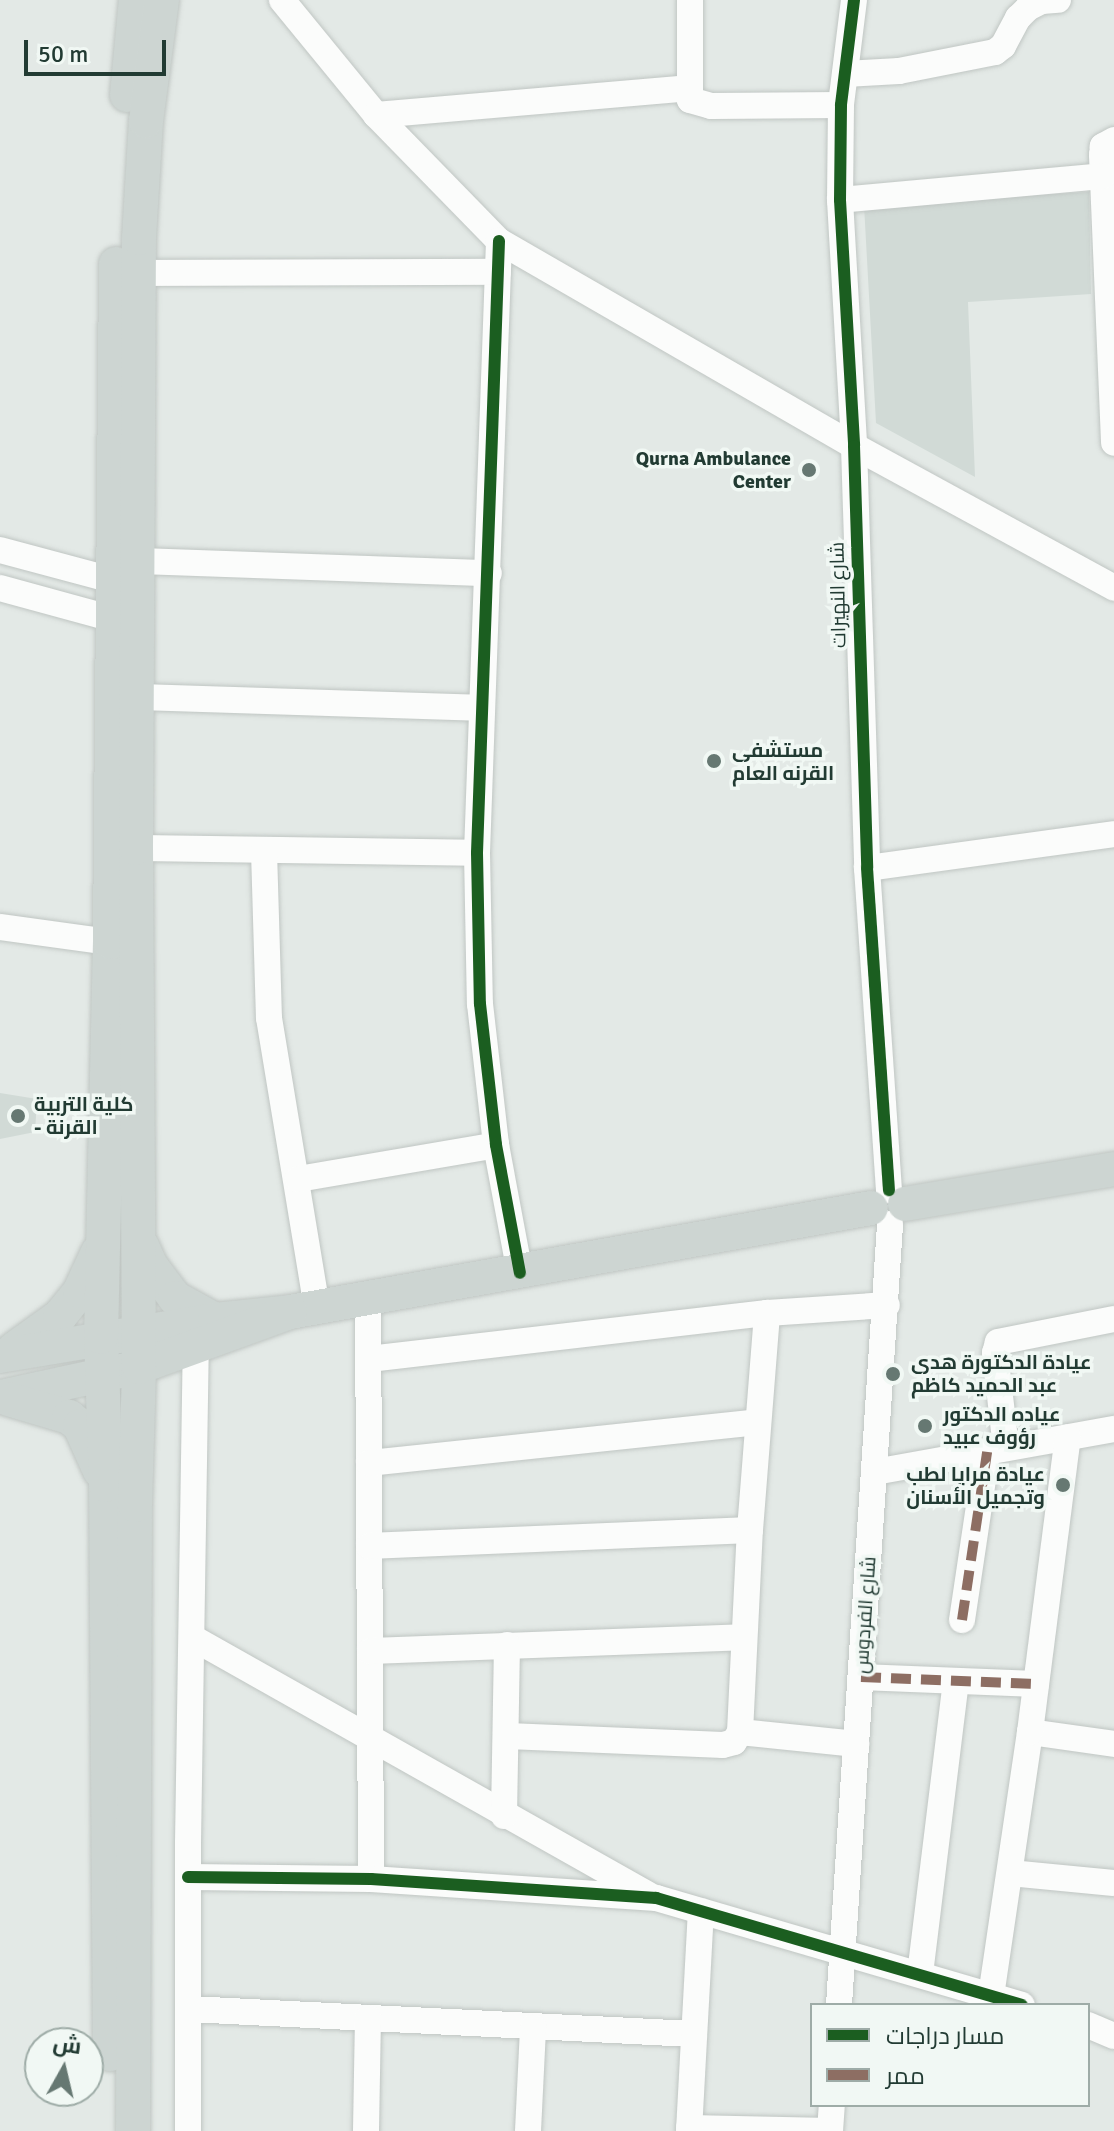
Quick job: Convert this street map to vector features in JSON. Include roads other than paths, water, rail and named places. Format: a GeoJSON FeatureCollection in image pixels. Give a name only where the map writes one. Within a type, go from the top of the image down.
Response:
{"type":"FeatureCollection","features":[{"type":"Feature","properties":{"kind":"main road"},"geometry":{"type":"LineString","coordinates":[[133,2131],[135,1505],[139,1367],[137,697],[126,570],[116,239],[136,0]]}},
{"type":"Feature","properties":{"kind":"main road"},"geometry":{"type":"LineString","coordinates":[[110,2131],[106,1485],[101,1337],[110,942],[110,618],[126,570],[146,121],[162,0]]}},
{"type":"Feature","properties":{"kind":"main road"},"geometry":{"type":"LineString","coordinates":[[3,1355],[101,1337],[138,1333],[205,1333],[303,1310],[1114,1169]]}},
{"type":"Feature","properties":{"kind":"main road"},"geometry":{"type":"LineString","coordinates":[[139,1238],[151,1266],[205,1333]]}},
{"type":"Feature","properties":{"kind":"main road"},"geometry":{"type":"LineString","coordinates":[[3,1355],[60,1316],[80,1291],[103,1241]]}},
{"type":"Feature","properties":{"kind":"main road"},"geometry":{"type":"LineString","coordinates":[[0,1397],[139,1367],[205,1333]]}},
{"type":"Feature","properties":{"kind":"main road"},"geometry":{"type":"LineString","coordinates":[[0,1397],[56,1412],[80,1426],[106,1485]]}},
{"type":"Feature","properties":{"kind":"street"},"geometry":{"type":"LineString","coordinates":[[282,0],[376,115],[499,241],[854,446],[1114,588]]}},
{"type":"Feature","properties":{"kind":"street"},"geometry":{"type":"LineString","coordinates":[[690,0],[690,100],[711,106],[841,105]]}},
{"type":"Feature","properties":{"kind":"street","name":"شارع النهيرات"},"geometry":{"type":"LineString","coordinates":[[854,0],[841,105],[840,200],[854,446],[867,868],[889,1206]]}},
{"type":"Feature","properties":{"kind":"street"},"geometry":{"type":"LineString","coordinates":[[845,74],[899,71],[995,52],[1011,35],[1018,18],[1028,8],[1042,1],[1058,0]]}},
{"type":"Feature","properties":{"kind":"street"},"geometry":{"type":"LineString","coordinates":[[376,115],[688,88]]}},
{"type":"Feature","properties":{"kind":"street"},"geometry":{"type":"LineString","coordinates":[[1114,140],[1103,146],[1111,285],[1114,443]]}},
{"type":"Feature","properties":{"kind":"street"},"geometry":{"type":"LineString","coordinates":[[840,200],[1103,176]]}},
{"type":"Feature","properties":{"kind":"street"},"geometry":{"type":"LineString","coordinates":[[499,241],[477,853],[480,1004],[496,1145],[520,1273]]}},
{"type":"Feature","properties":{"kind":"street"},"geometry":{"type":"LineString","coordinates":[[139,273],[498,272]]}},
{"type":"Feature","properties":{"kind":"street"},"geometry":{"type":"LineString","coordinates":[[0,550],[126,570],[489,573]]}},
{"type":"Feature","properties":{"kind":"street"},"geometry":{"type":"LineString","coordinates":[[0,588],[110,618]]}},
{"type":"Feature","properties":{"kind":"street"},"geometry":{"type":"LineString","coordinates":[[137,697],[481,708]]}},
{"type":"Feature","properties":{"kind":"street"},"geometry":{"type":"LineString","coordinates":[[867,868],[1114,834]]}},
{"type":"Feature","properties":{"kind":"street"},"geometry":{"type":"LineString","coordinates":[[136,848],[477,853]]}},
{"type":"Feature","properties":{"kind":"street"},"geometry":{"type":"LineString","coordinates":[[264,851],[269,1018],[298,1179],[303,1310]]}},
{"type":"Feature","properties":{"kind":"street"},"geometry":{"type":"LineString","coordinates":[[0,927],[110,942]]}},
{"type":"Feature","properties":{"kind":"street"},"geometry":{"type":"LineString","coordinates":[[298,1179],[496,1145]]}},
{"type":"Feature","properties":{"kind":"street","name":"شارع الفردوس"},"geometry":{"type":"LineString","coordinates":[[839,2003],[887,1305],[889,1206]]}},
{"type":"Feature","properties":{"kind":"street"},"geometry":{"type":"LineString","coordinates":[[368,1299],[371,1879]]}},
{"type":"Feature","properties":{"kind":"street"},"geometry":{"type":"LineString","coordinates":[[369,1359],[767,1313],[887,1305]]}},
{"type":"Feature","properties":{"kind":"street"},"geometry":{"type":"LineString","coordinates":[[508,1736],[723,1745],[734,1742],[740,1732],[743,1637],[767,1313]]}},
{"type":"Feature","properties":{"kind":"street"},"geometry":{"type":"LineString","coordinates":[[962,1620],[996,1450],[995,1353],[998,1342],[1005,1338],[1114,1319]]}},
{"type":"Feature","properties":{"kind":"street"},"geometry":{"type":"LineString","coordinates":[[188,2131],[188,1877],[193,1638],[205,1333]]}},
{"type":"Feature","properties":{"kind":"street"},"geometry":{"type":"LineString","coordinates":[[369,1463],[757,1422]]}},
{"type":"Feature","properties":{"kind":"street"},"geometry":{"type":"LineString","coordinates":[[875,1472],[1114,1429]]}},
{"type":"Feature","properties":{"kind":"street"},"geometry":{"type":"LineString","coordinates":[[991,1996],[1030,1732],[1068,1437]]}},
{"type":"Feature","properties":{"kind":"street"},"geometry":{"type":"LineString","coordinates":[[369,1546],[750,1530]]}},
{"type":"Feature","properties":{"kind":"street"},"geometry":{"type":"LineString","coordinates":[[370,1651],[743,1637]]}},
{"type":"Feature","properties":{"kind":"street"},"geometry":{"type":"LineString","coordinates":[[193,1638],[504,1816],[656,1898],[1015,2003]]}},
{"type":"Feature","properties":{"kind":"street"},"geometry":{"type":"LineString","coordinates":[[504,1816],[508,1736],[507,1645]]}},
{"type":"Feature","properties":{"kind":"street"},"geometry":{"type":"LineString","coordinates":[[861,1677],[1036,1684]]}},
{"type":"Feature","properties":{"kind":"street"},"geometry":{"type":"LineString","coordinates":[[920,1974],[956,1681]]}},
{"type":"Feature","properties":{"kind":"street"},"geometry":{"type":"LineString","coordinates":[[740,1732],[856,1744]]}},
{"type":"Feature","properties":{"kind":"street"},"geometry":{"type":"LineString","coordinates":[[1030,1732],[1114,1744]]}},
{"type":"Feature","properties":{"kind":"street"},"geometry":{"type":"LineString","coordinates":[[1010,1873],[1114,1883]]}},
{"type":"Feature","properties":{"kind":"street"},"geometry":{"type":"LineString","coordinates":[[188,1877],[371,1879],[656,1898]]}},
{"type":"Feature","properties":{"kind":"street"},"geometry":{"type":"LineString","coordinates":[[701,1911],[689,2130],[830,2131],[832,2107]]}},
{"type":"Feature","properties":{"kind":"street"},"geometry":{"type":"LineString","coordinates":[[189,2009],[693,2034]]}},
{"type":"Feature","properties":{"kind":"street"},"geometry":{"type":"LineString","coordinates":[[366,2131],[368,2018]]}},
{"type":"Feature","properties":{"kind":"street"},"geometry":{"type":"LineString","coordinates":[[1090,2026],[1114,2036]]}},
{"type":"Feature","properties":{"kind":"street"},"geometry":{"type":"LineString","coordinates":[[528,2131],[533,2027]]}},
{"type":"Feature","properties":{"kind":"place","name":"Qurna Ambulance Center"},"geometry":{"type":"Point","coordinates":[809,470]}},
{"type":"Feature","properties":{"kind":"place","name":"مستشفى القرنه العام"},"geometry":{"type":"Point","coordinates":[714,761]}},
{"type":"Feature","properties":{"kind":"place","name":"كلية التربية - القرنة"},"geometry":{"type":"Point","coordinates":[18,1116]}},
{"type":"Feature","properties":{"kind":"place","name":"عيادة الدكتورة هدى عبد الحميد كاظم"},"geometry":{"type":"Point","coordinates":[893,1374]}},
{"type":"Feature","properties":{"kind":"place","name":"عياده الدكتور رؤوف عبيد"},"geometry":{"type":"Point","coordinates":[925,1426]}},
{"type":"Feature","properties":{"kind":"place","name":"عيادة مرايا لطب وتجميل الأسنان"},"geometry":{"type":"Point","coordinates":[1063,1485]}}]}
